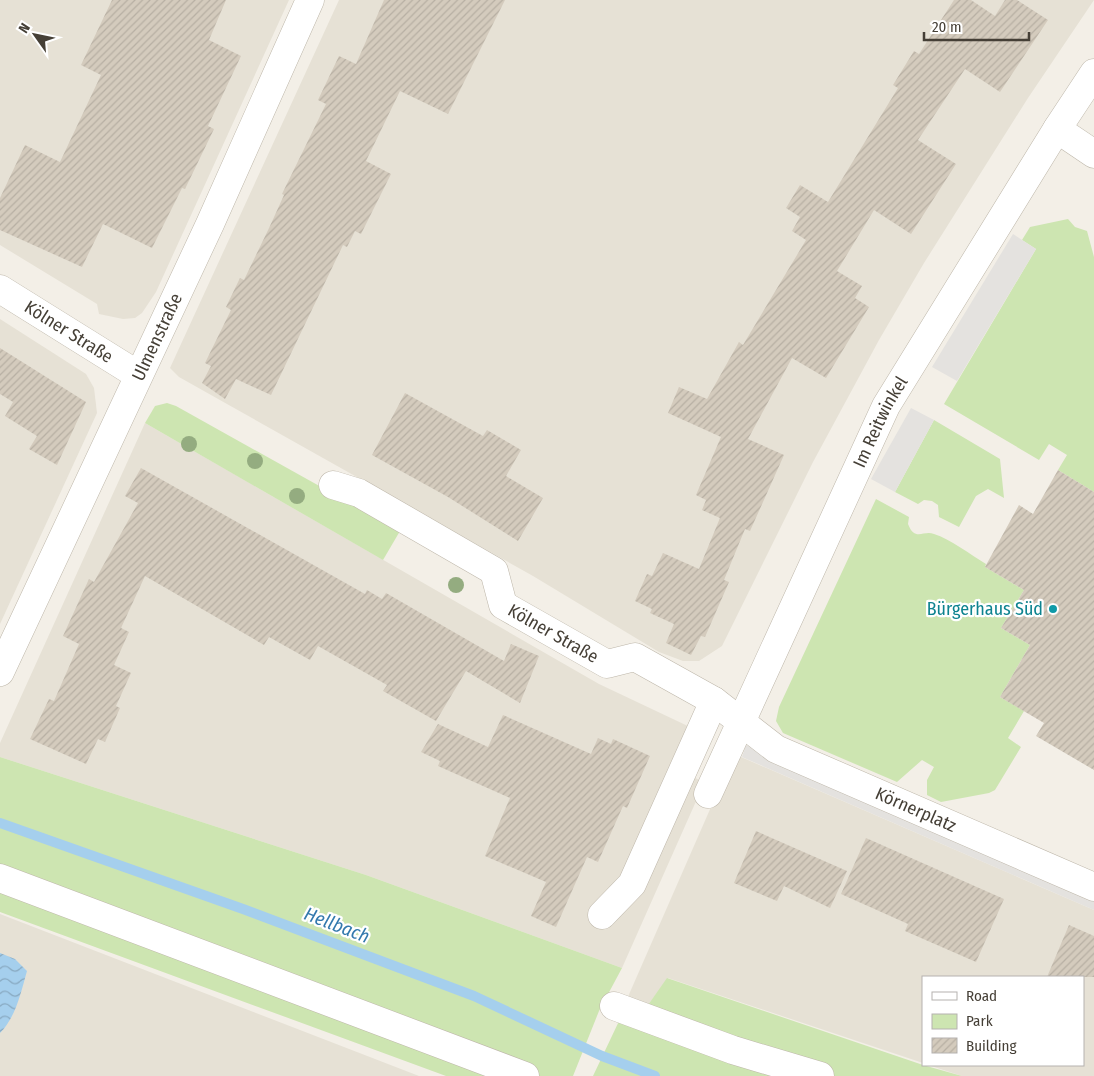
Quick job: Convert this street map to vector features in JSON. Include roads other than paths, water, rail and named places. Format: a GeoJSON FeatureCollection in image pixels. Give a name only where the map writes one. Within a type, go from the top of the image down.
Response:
{"type":"FeatureCollection","features":[{"type":"Feature","properties":{"kind":"street","name":"Ulmenstraße"},"geometry":{"type":"LineString","coordinates":[[0,672],[138,374],[210,224],[310,0]]}},
{"type":"Feature","properties":{"kind":"street","name":"Im Reitwinkel"},"geometry":{"type":"LineString","coordinates":[[708,794],[886,406],[1057,129],[1094,73]]}},
{"type":"Feature","properties":{"kind":"street"},"geometry":{"type":"LineString","coordinates":[[1057,129],[1094,154]]}},
{"type":"Feature","properties":{"kind":"street","name":"Kölner Straße"},"geometry":{"type":"LineString","coordinates":[[0,289],[138,374]]}},
{"type":"Feature","properties":{"kind":"street","name":"Kölner Straße"},"geometry":{"type":"LineString","coordinates":[[333,485],[359,493],[494,571],[503,605],[607,664],[635,657],[714,701],[742,723]]}},
{"type":"Feature","properties":{"kind":"street"},"geometry":{"type":"LineString","coordinates":[[602,914],[632,884],[714,701]]}},
{"type":"Feature","properties":{"kind":"street","name":"Körnerplatz"},"geometry":{"type":"LineString","coordinates":[[742,723],[776,749],[1094,887]]}},
{"type":"Feature","properties":{"kind":"street"},"geometry":{"type":"LineString","coordinates":[[0,878],[525,1076]]}},
{"type":"Feature","properties":{"kind":"street"},"geometry":{"type":"LineString","coordinates":[[614,1006],[734,1050],[820,1076]]}},
{"type":"Feature","properties":{"kind":"water"},"geometry":{"type":"Polygon","coordinates":[[[0,953],[15,959],[27,971],[14,1012],[6,1027],[0,1033],[0,953]]]}},
{"type":"Feature","properties":{"kind":"waterway","name":"Hellbach"},"geometry":{"type":"LineString","coordinates":[[0,823],[243,909],[474,996],[602,1056],[655,1076]]}},
{"type":"Feature","properties":{"kind":"place","name":"Bürgerhaus Süd"},"geometry":{"type":"Point","coordinates":[1053,609]}}]}
